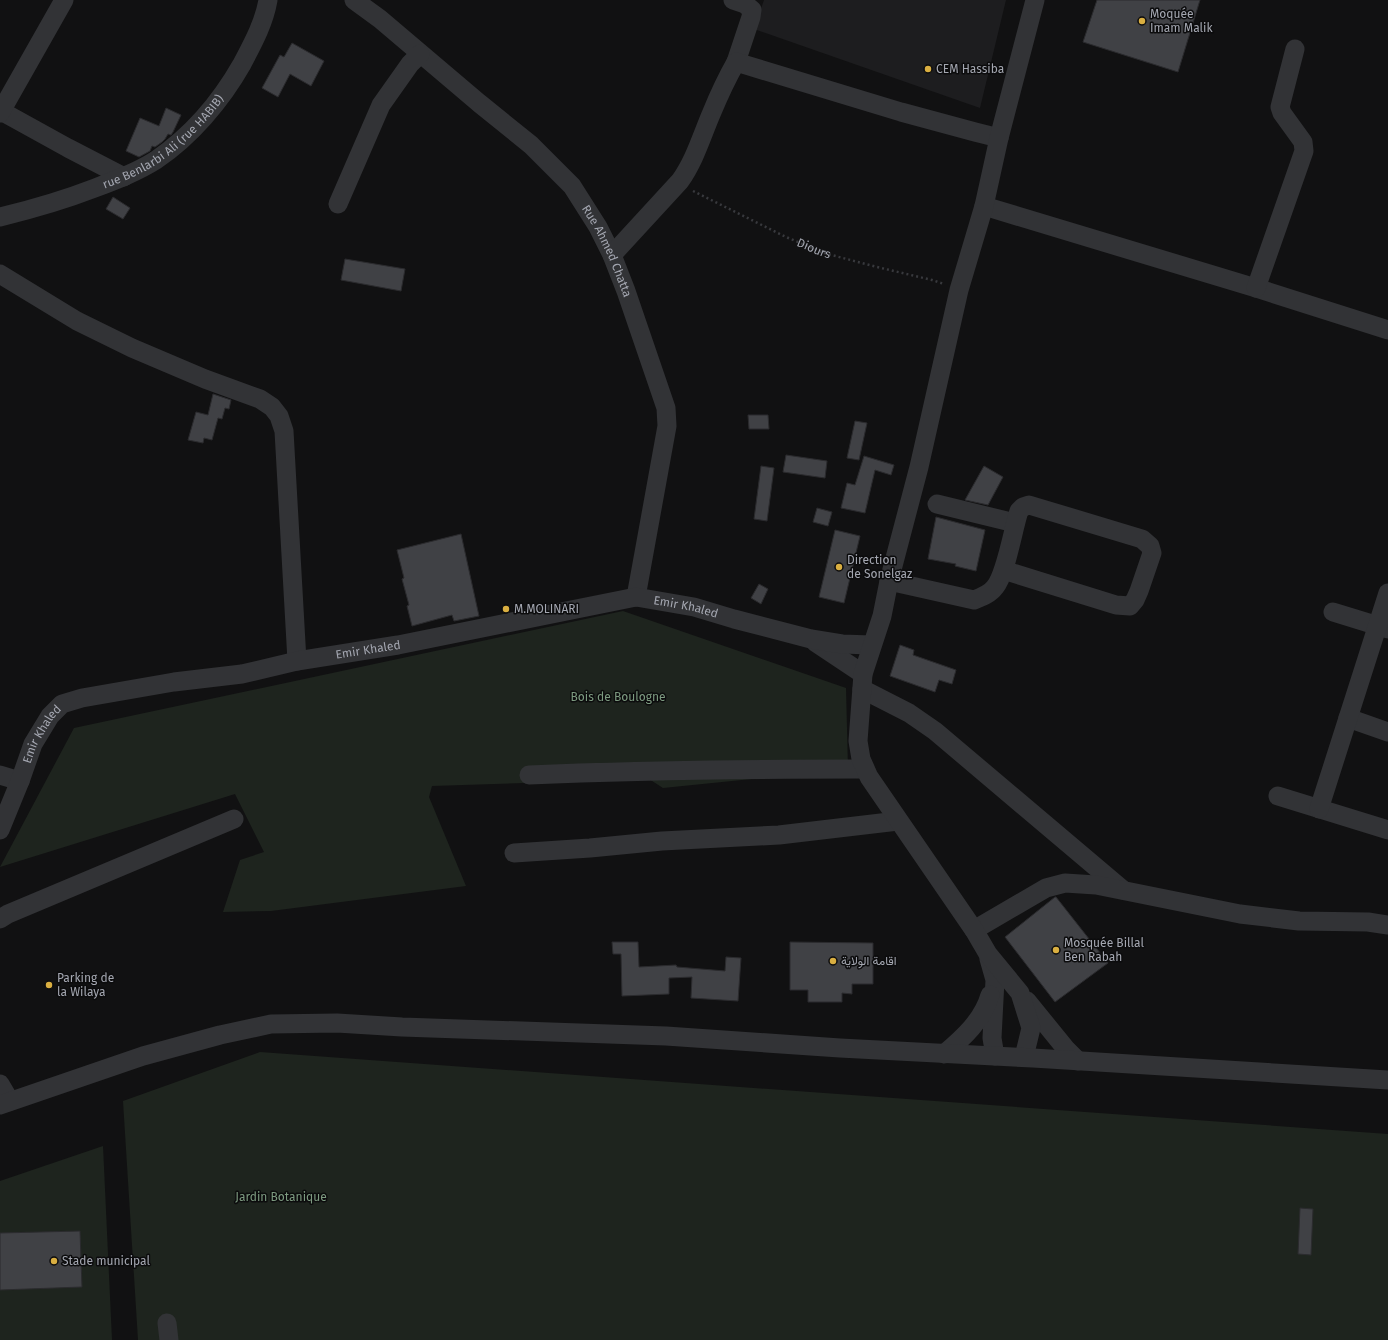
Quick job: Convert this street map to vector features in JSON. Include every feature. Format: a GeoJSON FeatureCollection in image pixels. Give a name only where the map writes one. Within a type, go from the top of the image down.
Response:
{"type":"FeatureCollection","features":[{"type":"Feature","properties":{"kind":"street"},"geometry":{"type":"LineString","coordinates":[[64,0],[1,112],[124,177]]}},
{"type":"Feature","properties":{"kind":"street","name":"rue Benlarbi Ali (rue HABIB)"},"geometry":{"type":"LineString","coordinates":[[0,217],[61,201],[124,177],[155,160],[180,142],[210,110],[230,84],[251,48],[265,16],[268,0]]}},
{"type":"Feature","properties":{"kind":"street","name":"Rue Ahmed Chatta"},"geometry":{"type":"LineString","coordinates":[[354,0],[531,145],[572,186],[594,221],[612,255],[639,326],[666,408],[667,426],[636,597]]}},
{"type":"Feature","properties":{"kind":"street"},"geometry":{"type":"LineString","coordinates":[[612,255],[680,181],[688,169],[718,98],[736,62],[751,17],[752,10],[750,7],[733,0]]}},
{"type":"Feature","properties":{"kind":"street"},"geometry":{"type":"LineString","coordinates":[[1035,0],[999,138],[984,206],[959,290],[919,467],[889,581],[882,616],[871,645],[863,681],[858,741],[864,769],[898,821],[974,930],[988,954],[1062,1044],[1078,1061]]}},
{"type":"Feature","properties":{"kind":"street"},"geometry":{"type":"LineString","coordinates":[[1256,288],[1304,151],[1303,142],[1282,113],[1280,107],[1295,49]]}},
{"type":"Feature","properties":{"kind":"street"},"geometry":{"type":"LineString","coordinates":[[338,204],[381,105],[410,64],[420,54]]}},
{"type":"Feature","properties":{"kind":"street"},"geometry":{"type":"LineString","coordinates":[[736,62],[826,88],[901,112],[999,138]]}},
{"type":"Feature","properties":{"kind":"street"},"geometry":{"type":"LineString","coordinates":[[984,206],[1256,288],[1388,330]]}},
{"type":"Feature","properties":{"kind":"street"},"geometry":{"type":"LineString","coordinates":[[0,274],[77,321],[168,364],[260,399],[272,407],[279,416],[284,430],[297,661]]}},
{"type":"Feature","properties":{"kind":"street"},"geometry":{"type":"LineString","coordinates":[[937,504],[1015,523]]}},
{"type":"Feature","properties":{"kind":"street"},"geometry":{"type":"LineString","coordinates":[[889,581],[974,600],[985,596],[996,587],[1003,570],[1019,511],[1023,507],[1029,505],[1142,539],[1150,546],[1152,553],[1139,591],[1135,600],[1130,606],[1116,605],[1003,570]]}},
{"type":"Feature","properties":{"kind":"street"},"geometry":{"type":"LineString","coordinates":[[1320,809],[1348,718],[1383,628],[1388,593]]}},
{"type":"Feature","properties":{"kind":"street","name":"Emir Khaled"},"geometry":{"type":"LineString","coordinates":[[0,830],[33,744],[50,716],[62,704],[82,698],[174,682],[242,674],[297,661],[398,645],[636,597],[694,607],[811,639]]}},
{"type":"Feature","properties":{"kind":"street"},"geometry":{"type":"LineString","coordinates":[[1333,612],[1383,628]]}},
{"type":"Feature","properties":{"kind":"street"},"geometry":{"type":"LineString","coordinates":[[811,639],[842,644],[871,645]]}},
{"type":"Feature","properties":{"kind":"street"},"geometry":{"type":"LineString","coordinates":[[811,639],[863,681],[936,731],[1124,890]]}},
{"type":"Feature","properties":{"kind":"street"},"geometry":{"type":"LineString","coordinates":[[1348,718],[1388,732]]}},
{"type":"Feature","properties":{"kind":"street"},"geometry":{"type":"LineString","coordinates":[[529,775],[605,771],[864,769]]}},
{"type":"Feature","properties":{"kind":"street"},"geometry":{"type":"LineString","coordinates":[[0,775],[20,781]]}},
{"type":"Feature","properties":{"kind":"street"},"geometry":{"type":"LineString","coordinates":[[1278,796],[1388,830]]}},
{"type":"Feature","properties":{"kind":"street"},"geometry":{"type":"LineString","coordinates":[[3,912],[234,819]]}},
{"type":"Feature","properties":{"kind":"street"},"geometry":{"type":"LineString","coordinates":[[514,853],[662,841],[779,835],[898,821]]}},
{"type":"Feature","properties":{"kind":"street"},"geometry":{"type":"LineString","coordinates":[[974,930],[1046,888],[1065,883],[1096,885],[1240,914],[1299,921],[1368,922],[1388,925]]}},
{"type":"Feature","properties":{"kind":"street"},"geometry":{"type":"LineString","coordinates":[[988,954],[995,980],[992,1031],[995,1056]]}},
{"type":"Feature","properties":{"kind":"street"},"geometry":{"type":"LineString","coordinates":[[944,1054],[959,1041],[979,1018],[989,1000],[995,980]]}},
{"type":"Feature","properties":{"kind":"street"},"geometry":{"type":"LineString","coordinates":[[1020,993],[1031,1028],[1024,1057]]}},
{"type":"Feature","properties":{"kind":"street"},"geometry":{"type":"LineString","coordinates":[[0,1084],[5,1103],[143,1056],[220,1035],[271,1024],[338,1023],[402,1027],[666,1036],[1388,1080]]}},
{"type":"Feature","properties":{"kind":"path","name":"Diours"},"geometry":{"type":"LineString","coordinates":[[680,181],[698,193],[786,237],[824,253],[932,280],[959,290]]}},
{"type":"Feature","properties":{"kind":"shaded area","name":"CEM Hassiba"},"geometry":{"type":"Polygon","coordinates":[[[764,0],[1006,0],[980,108],[754,29],[764,0]]]}},
{"type":"Feature","properties":{"kind":"green space","name":"Bois de Boulogne"},"geometry":{"type":"Polygon","coordinates":[[[623,611],[846,688],[848,769],[663,788],[649,779],[432,786],[429,797],[466,886],[271,911],[223,912],[240,860],[264,852],[235,794],[0,867],[74,728],[623,611]]]}},
{"type":"Feature","properties":{"kind":"green space","name":"Jardin Botanique"},"geometry":{"type":"Polygon","coordinates":[[[260,1052],[1388,1134],[1388,1340],[138,1340],[123,1101],[260,1052]]]}},
{"type":"Feature","properties":{"kind":"green space","name":"Stade municipal"},"geometry":{"type":"Polygon","coordinates":[[[103,1146],[112,1340],[0,1340],[0,1181],[103,1146]]]}},
{"type":"Feature","properties":{"kind":"building","name":"Moquée Imam Malik"},"geometry":{"type":"Polygon","coordinates":[[[1097,0],[1200,0],[1178,72],[1083,42],[1097,0]]]}},
{"type":"Feature","properties":{"kind":"building"},"geometry":{"type":"Polygon","coordinates":[[[292,43],[324,61],[311,86],[290,74],[278,97],[262,88],[280,55],[284,57],[292,43]]]}},
{"type":"Feature","properties":{"kind":"building"},"geometry":{"type":"Polygon","coordinates":[[[166,108],[181,115],[171,135],[168,134],[162,142],[155,147],[152,146],[150,151],[139,157],[126,151],[140,118],[159,126],[166,108]]]}},
{"type":"Feature","properties":{"kind":"building"},"geometry":{"type":"Polygon","coordinates":[[[113,197],[130,208],[123,219],[106,209],[113,197]]]}},
{"type":"Feature","properties":{"kind":"building"},"geometry":{"type":"Polygon","coordinates":[[[345,259],[405,269],[401,291],[341,280],[345,259]]]}},
{"type":"Feature","properties":{"kind":"building"},"geometry":{"type":"Polygon","coordinates":[[[213,394],[231,400],[229,409],[225,408],[222,419],[218,418],[212,440],[204,438],[203,443],[188,440],[196,412],[208,415],[213,394]]]}},
{"type":"Feature","properties":{"kind":"building"},"geometry":{"type":"Polygon","coordinates":[[[748,415],[768,415],[769,429],[749,429],[748,415]]]}},
{"type":"Feature","properties":{"kind":"building"},"geometry":{"type":"Polygon","coordinates":[[[855,421],[867,423],[859,460],[847,458],[855,421]]]}},
{"type":"Feature","properties":{"kind":"building"},"geometry":{"type":"Polygon","coordinates":[[[786,455],[827,461],[825,478],[783,472],[786,455]]]}},
{"type":"Feature","properties":{"kind":"building"},"geometry":{"type":"Polygon","coordinates":[[[864,456],[894,465],[891,475],[875,470],[865,513],[841,508],[847,483],[855,485],[864,456]]]}},
{"type":"Feature","properties":{"kind":"building"},"geometry":{"type":"Polygon","coordinates":[[[761,466],[774,468],[767,521],[754,519],[761,466]]]}},
{"type":"Feature","properties":{"kind":"building"},"geometry":{"type":"Polygon","coordinates":[[[984,466],[1003,477],[988,505],[965,500],[984,466]]]}},
{"type":"Feature","properties":{"kind":"building"},"geometry":{"type":"Polygon","coordinates":[[[817,508],[832,512],[828,526],[813,522],[817,508]]]}},
{"type":"Feature","properties":{"kind":"building"},"geometry":{"type":"Polygon","coordinates":[[[936,517],[985,530],[976,571],[955,566],[956,564],[928,559],[936,517]]]}},
{"type":"Feature","properties":{"kind":"building","name":"Direction de Sonelgaz"},"geometry":{"type":"Polygon","coordinates":[[[835,530],[860,536],[844,603],[819,597],[835,530]]]}},
{"type":"Feature","properties":{"kind":"building"},"geometry":{"type":"Polygon","coordinates":[[[461,534],[479,616],[454,621],[452,615],[412,626],[407,606],[409,605],[402,579],[404,578],[397,550],[461,534]]]}},
{"type":"Feature","properties":{"kind":"building"},"geometry":{"type":"Polygon","coordinates":[[[759,584],[768,589],[761,604],[751,598],[759,584]]]}},
{"type":"Feature","properties":{"kind":"building"},"geometry":{"type":"Polygon","coordinates":[[[900,645],[914,650],[913,655],[956,670],[952,684],[939,680],[935,692],[890,676],[900,645]]]}},
{"type":"Feature","properties":{"kind":"building","name":"Mosquée Billal Ben Rabah"},"geometry":{"type":"Polygon","coordinates":[[[1055,897],[1108,963],[1055,1002],[1005,937],[1055,897]]]}},
{"type":"Feature","properties":{"kind":"building"},"geometry":{"type":"Polygon","coordinates":[[[612,942],[638,942],[639,967],[676,965],[677,967],[725,971],[726,957],[741,958],[738,1001],[691,998],[692,977],[669,978],[669,994],[622,996],[621,954],[613,954],[612,942]]]}},
{"type":"Feature","properties":{"kind":"building"},"geometry":{"type":"Polygon","coordinates":[[[790,942],[873,943],[873,984],[852,984],[852,994],[842,993],[842,1002],[808,1002],[808,990],[790,990],[790,942]]]}},
{"type":"Feature","properties":{"kind":"building"},"geometry":{"type":"Polygon","coordinates":[[[1300,1208],[1313,1209],[1311,1255],[1298,1254],[1300,1208]]]}},
{"type":"Feature","properties":{"kind":"building"},"geometry":{"type":"Polygon","coordinates":[[[80,1231],[82,1287],[0,1290],[0,1233],[80,1231]]]}},
{"type":"Feature","properties":{"kind":"place","name":"Moquée Imam Malik"},"geometry":{"type":"Point","coordinates":[1142,21]}},
{"type":"Feature","properties":{"kind":"place","name":"CEM Hassiba"},"geometry":{"type":"Point","coordinates":[928,69]}},
{"type":"Feature","properties":{"kind":"place","name":"Direction de Sonelgaz"},"geometry":{"type":"Point","coordinates":[839,567]}},
{"type":"Feature","properties":{"kind":"place","name":"M.MOLINARI"},"geometry":{"type":"Point","coordinates":[506,609]}},
{"type":"Feature","properties":{"kind":"place","name":"Mosquée Billal Ben Rabah"},"geometry":{"type":"Point","coordinates":[1056,950]}},
{"type":"Feature","properties":{"kind":"place","name":"اقامة الولاية"},"geometry":{"type":"Point","coordinates":[833,961]}},
{"type":"Feature","properties":{"kind":"place","name":"Parking de la Wilaya"},"geometry":{"type":"Point","coordinates":[49,985]}},
{"type":"Feature","properties":{"kind":"place","name":"Stade municipal"},"geometry":{"type":"Point","coordinates":[54,1261]}}]}
